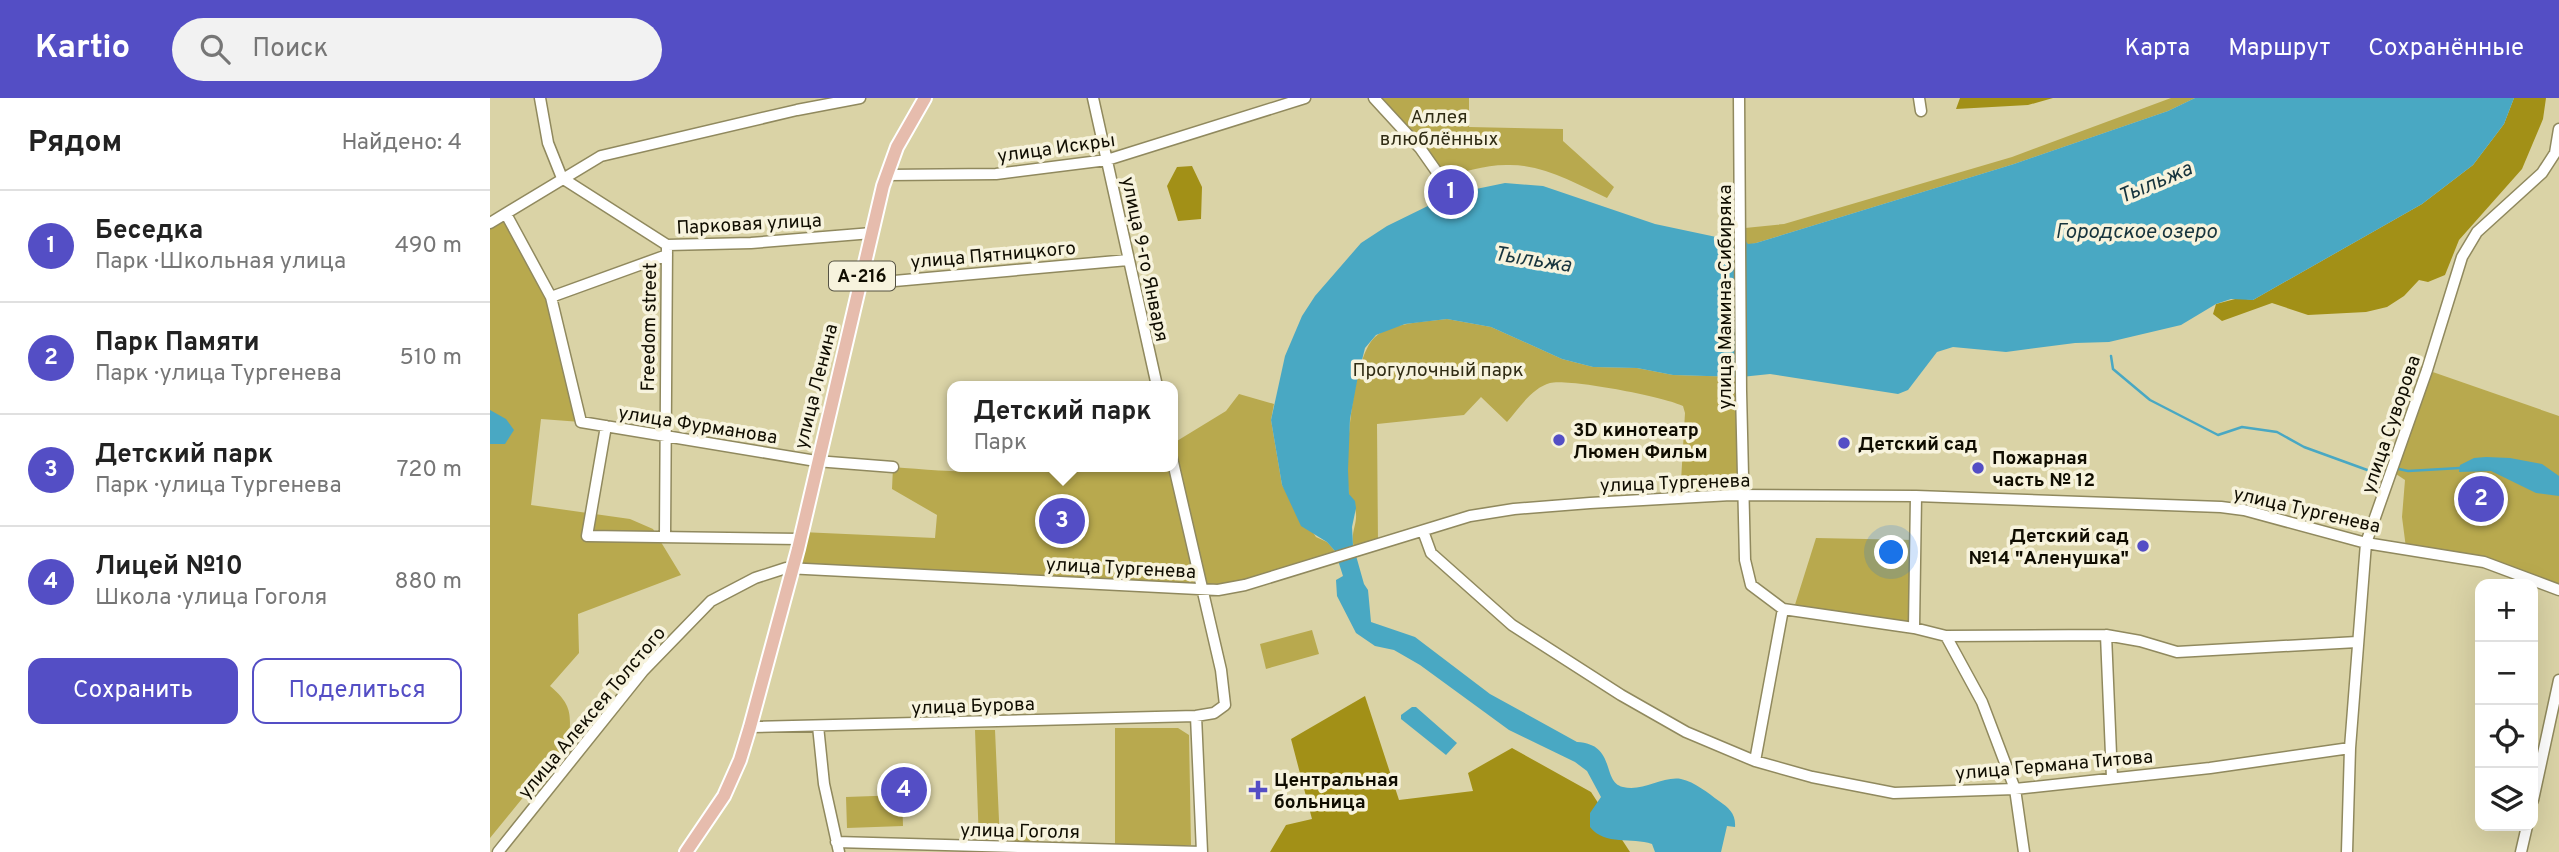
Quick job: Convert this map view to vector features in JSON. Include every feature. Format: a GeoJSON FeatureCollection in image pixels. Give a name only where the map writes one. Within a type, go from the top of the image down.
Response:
{"type":"FeatureCollection","features":[{"type":"Feature","properties":{"kind":"main road","name":"улица Ленина"},"geometry":{"type":"LineString","coordinates":[[793,567],[887,175],[897,147],[925,98]]}},
{"type":"Feature","properties":{"kind":"main road","name":"А-216"},"geometry":{"type":"LineString","coordinates":[[686,852],[724,796],[740,760],[793,567]]}},
{"type":"Feature","properties":{"kind":"street"},"geometry":{"type":"LineString","coordinates":[[540,98],[548,143],[562,178]]}},
{"type":"Feature","properties":{"kind":"street"},"geometry":{"type":"LineString","coordinates":[[490,223],[601,156],[860,98]]}},
{"type":"Feature","properties":{"kind":"street","name":"улица 9-го Января"},"geometry":{"type":"LineString","coordinates":[[1093,98],[1156,381]]}},
{"type":"Feature","properties":{"kind":"street","name":"улица Искры"},"geometry":{"type":"LineString","coordinates":[[887,175],[996,174],[1107,160],[1305,98]]}},
{"type":"Feature","properties":{"kind":"street"},"geometry":{"type":"LineString","coordinates":[[1374,98],[1420,148],[1439,176]]}},
{"type":"Feature","properties":{"kind":"street","name":"улица Мамина-Сибиряка"},"geometry":{"type":"LineString","coordinates":[[1739,98],[1741,391],[1746,572],[1751,584],[1783,609]]}},
{"type":"Feature","properties":{"kind":"street"},"geometry":{"type":"LineString","coordinates":[[1919,98],[1921,111]]}},
{"type":"Feature","properties":{"kind":"street","name":"улица Суворова"},"geometry":{"type":"LineString","coordinates":[[2347,852],[2350,748],[2366,542],[2427,370],[2462,257],[2477,232],[2542,173],[2555,153],[2559,129]]}},
{"type":"Feature","properties":{"kind":"street","name":"Парковая улица"},"geometry":{"type":"LineString","coordinates":[[562,178],[667,250],[872,233]]}},
{"type":"Feature","properties":{"kind":"street"},"geometry":{"type":"LineString","coordinates":[[506,214],[551,297],[667,250]]}},
{"type":"Feature","properties":{"kind":"street","name":"Freedom street"},"geometry":{"type":"LineString","coordinates":[[665,536],[667,250]]}},
{"type":"Feature","properties":{"kind":"street","name":"улица Пятницкого"},"geometry":{"type":"LineString","coordinates":[[860,284],[1128,260]]}},
{"type":"Feature","properties":{"kind":"street","name":"улица Фурманова"},"geometry":{"type":"LineString","coordinates":[[551,297],[581,422],[817,461],[893,467]]}},
{"type":"Feature","properties":{"kind":"street"},"geometry":{"type":"LineString","coordinates":[[606,426],[587,536],[800,539]]}},
{"type":"Feature","properties":{"kind":"street"},"geometry":{"type":"LineString","coordinates":[[1175,472],[1203,589],[1225,705],[1214,713],[1196,716],[1202,852]]}},
{"type":"Feature","properties":{"kind":"street","name":"улица Тургенева"},"geometry":{"type":"LineString","coordinates":[[793,567],[1218,590],[1245,585],[1471,516],[1514,509],[1744,495],[1916,496],[2244,510],[2366,542],[2484,562],[2559,590]]}},
{"type":"Feature","properties":{"kind":"street"},"geometry":{"type":"LineString","coordinates":[[1914,628],[1916,496]]}},
{"type":"Feature","properties":{"kind":"street","name":"улица Германа Титова"},"geometry":{"type":"LineString","coordinates":[[1423,531],[1431,553],[1512,625],[1632,702],[1686,732],[1755,761],[1812,777],[1894,793],[2015,789],[2210,768],[2350,748]]}},
{"type":"Feature","properties":{"kind":"street","name":"улица Алексея Толстого"},"geometry":{"type":"LineString","coordinates":[[498,852],[643,671],[711,601],[771,572],[793,567]]}},
{"type":"Feature","properties":{"kind":"street"},"geometry":{"type":"LineString","coordinates":[[1755,761],[1783,609],[1914,628],[1946,636],[2106,635],[2177,652],[2357,642]]}},
{"type":"Feature","properties":{"kind":"street"},"geometry":{"type":"LineString","coordinates":[[2106,635],[2112,778]]}},
{"type":"Feature","properties":{"kind":"street"},"geometry":{"type":"LineString","coordinates":[[1946,636],[1982,702],[2015,789],[2024,852]]}},
{"type":"Feature","properties":{"kind":"street"},"geometry":{"type":"LineString","coordinates":[[2538,777],[2559,680]]}},
{"type":"Feature","properties":{"kind":"street","name":"улица Бурова"},"geometry":{"type":"LineString","coordinates":[[750,727],[1196,716]]}},
{"type":"Feature","properties":{"kind":"street"},"geometry":{"type":"LineString","coordinates":[[818,726],[824,784],[838,847]]}},
{"type":"Feature","properties":{"kind":"street"},"geometry":{"type":"LineString","coordinates":[[2521,852],[2526,831]]}},
{"type":"Feature","properties":{"kind":"street","name":"улица Гоголя"},"geometry":{"type":"LineString","coordinates":[[838,847],[1202,852]]}},
{"type":"Feature","properties":{"kind":"green space","name":"Аллея влюблённых"},"geometry":{"type":"Polygon","coordinates":[[[1374,98],[1469,98],[1469,127],[1563,129],[1563,141],[1614,187],[1607,198],[1548,172],[1510,165],[1484,167],[1441,178],[1374,98]]]}},
{"type":"Feature","properties":{"kind":"green space"},"geometry":{"type":"Polygon","coordinates":[[[2171,98],[2195,98],[2168,111],[2014,164],[1756,243],[1748,245],[1742,237],[1742,230],[1745,228],[1784,224],[2012,157],[2171,98]]]}},
{"type":"Feature","properties":{"kind":"green space"},"geometry":{"type":"Polygon","coordinates":[[[1469,174],[1474,187],[1464,199],[1447,204],[1434,198],[1432,185],[1469,174]]]}},
{"type":"Feature","properties":{"kind":"green space"},"geometry":{"type":"Polygon","coordinates":[[[506,214],[551,297],[581,422],[541,419],[531,505],[630,519],[653,529],[681,575],[578,614],[579,653],[550,686],[566,704],[570,723],[569,741],[490,838],[490,223],[506,214]]]}},
{"type":"Feature","properties":{"kind":"green space","name":"Прогулочный парк"},"geometry":{"type":"Polygon","coordinates":[[[1447,319],[1491,327],[1562,359],[1593,367],[1637,368],[1673,375],[1741,377],[1744,495],[1680,498],[1685,413],[1683,406],[1616,389],[1576,383],[1550,383],[1532,394],[1507,422],[1481,397],[1464,415],[1377,424],[1378,544],[1355,551],[1353,535],[1356,511],[1349,494],[1348,479],[1349,436],[1355,387],[1367,348],[1375,337],[1391,328],[1447,319]]]}},
{"type":"Feature","properties":{"kind":"green space"},"geometry":{"type":"Polygon","coordinates":[[[2427,370],[2559,416],[2559,590],[2538,582],[2538,579],[2530,579],[2484,562],[2406,548],[2402,517],[2405,480],[2393,472],[2427,370]]]}},
{"type":"Feature","properties":{"kind":"green space"},"geometry":{"type":"Polygon","coordinates":[[[1239,394],[1274,404],[1271,420],[1282,485],[1316,537],[1327,542],[1335,551],[1336,557],[1218,590],[793,567],[801,532],[935,538],[937,515],[892,489],[893,467],[947,472],[1178,472],[1178,440],[1226,411],[1239,394]]]}},
{"type":"Feature","properties":{"kind":"green space"},"geometry":{"type":"Polygon","coordinates":[[[1816,538],[1915,540],[1914,628],[1793,611],[1816,538]]]}},
{"type":"Feature","properties":{"kind":"green space"},"geometry":{"type":"Polygon","coordinates":[[[1312,630],[1319,654],[1266,669],[1260,644],[1312,630]]]}},
{"type":"Feature","properties":{"kind":"green space"},"geometry":{"type":"Polygon","coordinates":[[[1115,728],[1178,728],[1189,735],[1191,845],[1115,845],[1115,728]]]}},
{"type":"Feature","properties":{"kind":"green space"},"geometry":{"type":"Polygon","coordinates":[[[975,730],[995,730],[1000,843],[979,843],[975,730]]]}},
{"type":"Feature","properties":{"kind":"green space"},"geometry":{"type":"Polygon","coordinates":[[[902,795],[903,826],[847,828],[846,797],[902,795]]]}},
{"type":"Feature","properties":{"kind":"green space"},"geometry":{"type":"Polygon","coordinates":[[[1029,828],[1029,834],[1038,834],[1039,845],[1003,843],[1002,829],[1029,828]]]}},
{"type":"Feature","properties":{"kind":"shaded area"},"geometry":{"type":"Polygon","coordinates":[[[1960,98],[2053,98],[2028,105],[1956,109],[1960,98]]]}},
{"type":"Feature","properties":{"kind":"shaded area"},"geometry":{"type":"Polygon","coordinates":[[[2514,98],[2546,98],[2543,119],[2522,169],[2459,240],[2445,275],[2428,282],[2419,280],[2404,296],[2387,307],[2366,312],[2308,315],[2272,303],[2222,321],[2213,314],[2216,304],[2239,298],[2253,300],[2422,204],[2473,165],[2504,124],[2514,98]]]}},
{"type":"Feature","properties":{"kind":"shaded area"},"geometry":{"type":"Polygon","coordinates":[[[1192,166],[1202,187],[1201,219],[1178,221],[1167,186],[1177,167],[1192,166]]]}},
{"type":"Feature","properties":{"kind":"shaded area"},"geometry":{"type":"Polygon","coordinates":[[[1365,696],[1399,800],[1473,791],[1468,773],[1512,748],[1591,792],[1630,852],[1270,852],[1286,825],[1312,819],[1291,739],[1365,696]]]}},
{"type":"Feature","properties":{"kind":"water","name":"Городское озеро"},"geometry":{"type":"Polygon","coordinates":[[[2195,98],[2514,98],[2504,124],[2473,165],[2422,204],[2253,300],[2231,299],[2216,304],[2181,325],[2109,342],[2075,343],[2006,352],[1953,347],[1937,352],[1908,390],[1898,394],[1770,374],[1741,377],[1673,375],[1637,368],[1593,367],[1562,359],[1491,327],[1447,319],[1405,324],[1376,335],[1365,348],[1350,419],[1348,470],[1349,494],[1355,501],[1356,508],[1352,527],[1353,545],[1368,590],[1371,622],[1415,637],[1490,694],[1577,742],[1590,744],[1598,749],[1616,784],[1630,788],[1681,779],[1701,788],[1726,806],[1734,818],[1735,827],[1727,826],[1721,852],[1655,852],[1652,844],[1611,839],[1596,833],[1590,827],[1590,813],[1601,797],[1587,771],[1575,762],[1509,730],[1420,665],[1394,650],[1375,646],[1356,633],[1337,596],[1336,580],[1343,576],[1335,551],[1327,542],[1301,526],[1282,485],[1271,420],[1285,356],[1302,316],[1315,296],[1361,243],[1387,226],[1436,202],[1445,207],[1465,202],[1476,189],[1505,183],[1543,186],[1655,224],[1721,238],[1742,237],[1748,244],[1756,243],[2014,164],[2168,111],[2195,98]]]}},
{"type":"Feature","properties":{"kind":"water"},"geometry":{"type":"Polygon","coordinates":[[[490,410],[506,419],[514,430],[505,444],[490,444],[490,410]]]}},
{"type":"Feature","properties":{"kind":"water"},"geometry":{"type":"Polygon","coordinates":[[[2474,458],[2542,464],[2559,476],[2559,496],[2536,493],[2491,471],[2459,472],[2460,465],[2474,458]]]}},
{"type":"Feature","properties":{"kind":"water"},"geometry":{"type":"Polygon","coordinates":[[[1416,707],[1457,743],[1446,755],[1401,719],[1401,715],[1416,707]]]}},
{"type":"Feature","properties":{"kind":"waterway"},"geometry":{"type":"LineString","coordinates":[[2111,356],[2113,369],[2150,400],[2218,435],[2242,427],[2277,432],[2304,447],[2381,475]]}},
{"type":"Feature","properties":{"kind":"waterway"},"geometry":{"type":"LineString","coordinates":[[2399,469],[2408,471],[2460,468]]}},
{"type":"Feature","properties":{"kind":"place","name":"Беседка"},"geometry":{"type":"Point","coordinates":[1451,192]}},
{"type":"Feature","properties":{"kind":"place","name":"3D кинотеатр Люмен Фильм"},"geometry":{"type":"Point","coordinates":[1559,440]}},
{"type":"Feature","properties":{"kind":"place","name":"Детский сад"},"geometry":{"type":"Point","coordinates":[1844,443]}},
{"type":"Feature","properties":{"kind":"place","name":"Пожарная часть № 12"},"geometry":{"type":"Point","coordinates":[1978,468]}},
{"type":"Feature","properties":{"kind":"place","name":"Парк Памяти"},"geometry":{"type":"Point","coordinates":[2481,499]}},
{"type":"Feature","properties":{"kind":"place","name":"Детский парк"},"geometry":{"type":"Point","coordinates":[1062,521]}},
{"type":"Feature","properties":{"kind":"place","name":"Детский сад №14 \"Аленушка\""},"geometry":{"type":"Point","coordinates":[2143,546]}},
{"type":"Feature","properties":{"kind":"place","name":"Лицей №10"},"geometry":{"type":"Point","coordinates":[904,790]}},
{"type":"Feature","properties":{"kind":"place","name":"Центральная больница"},"geometry":{"type":"Point","coordinates":[1258,790]}},
{"type":"Feature","properties":{"kind":"water label","name":"Тыльжа"},"geometry":{"type":"Point","coordinates":[2155,182]}},
{"type":"Feature","properties":{"kind":"water label","name":"Тыльжа"},"geometry":{"type":"Point","coordinates":[1533,259]}}]}
